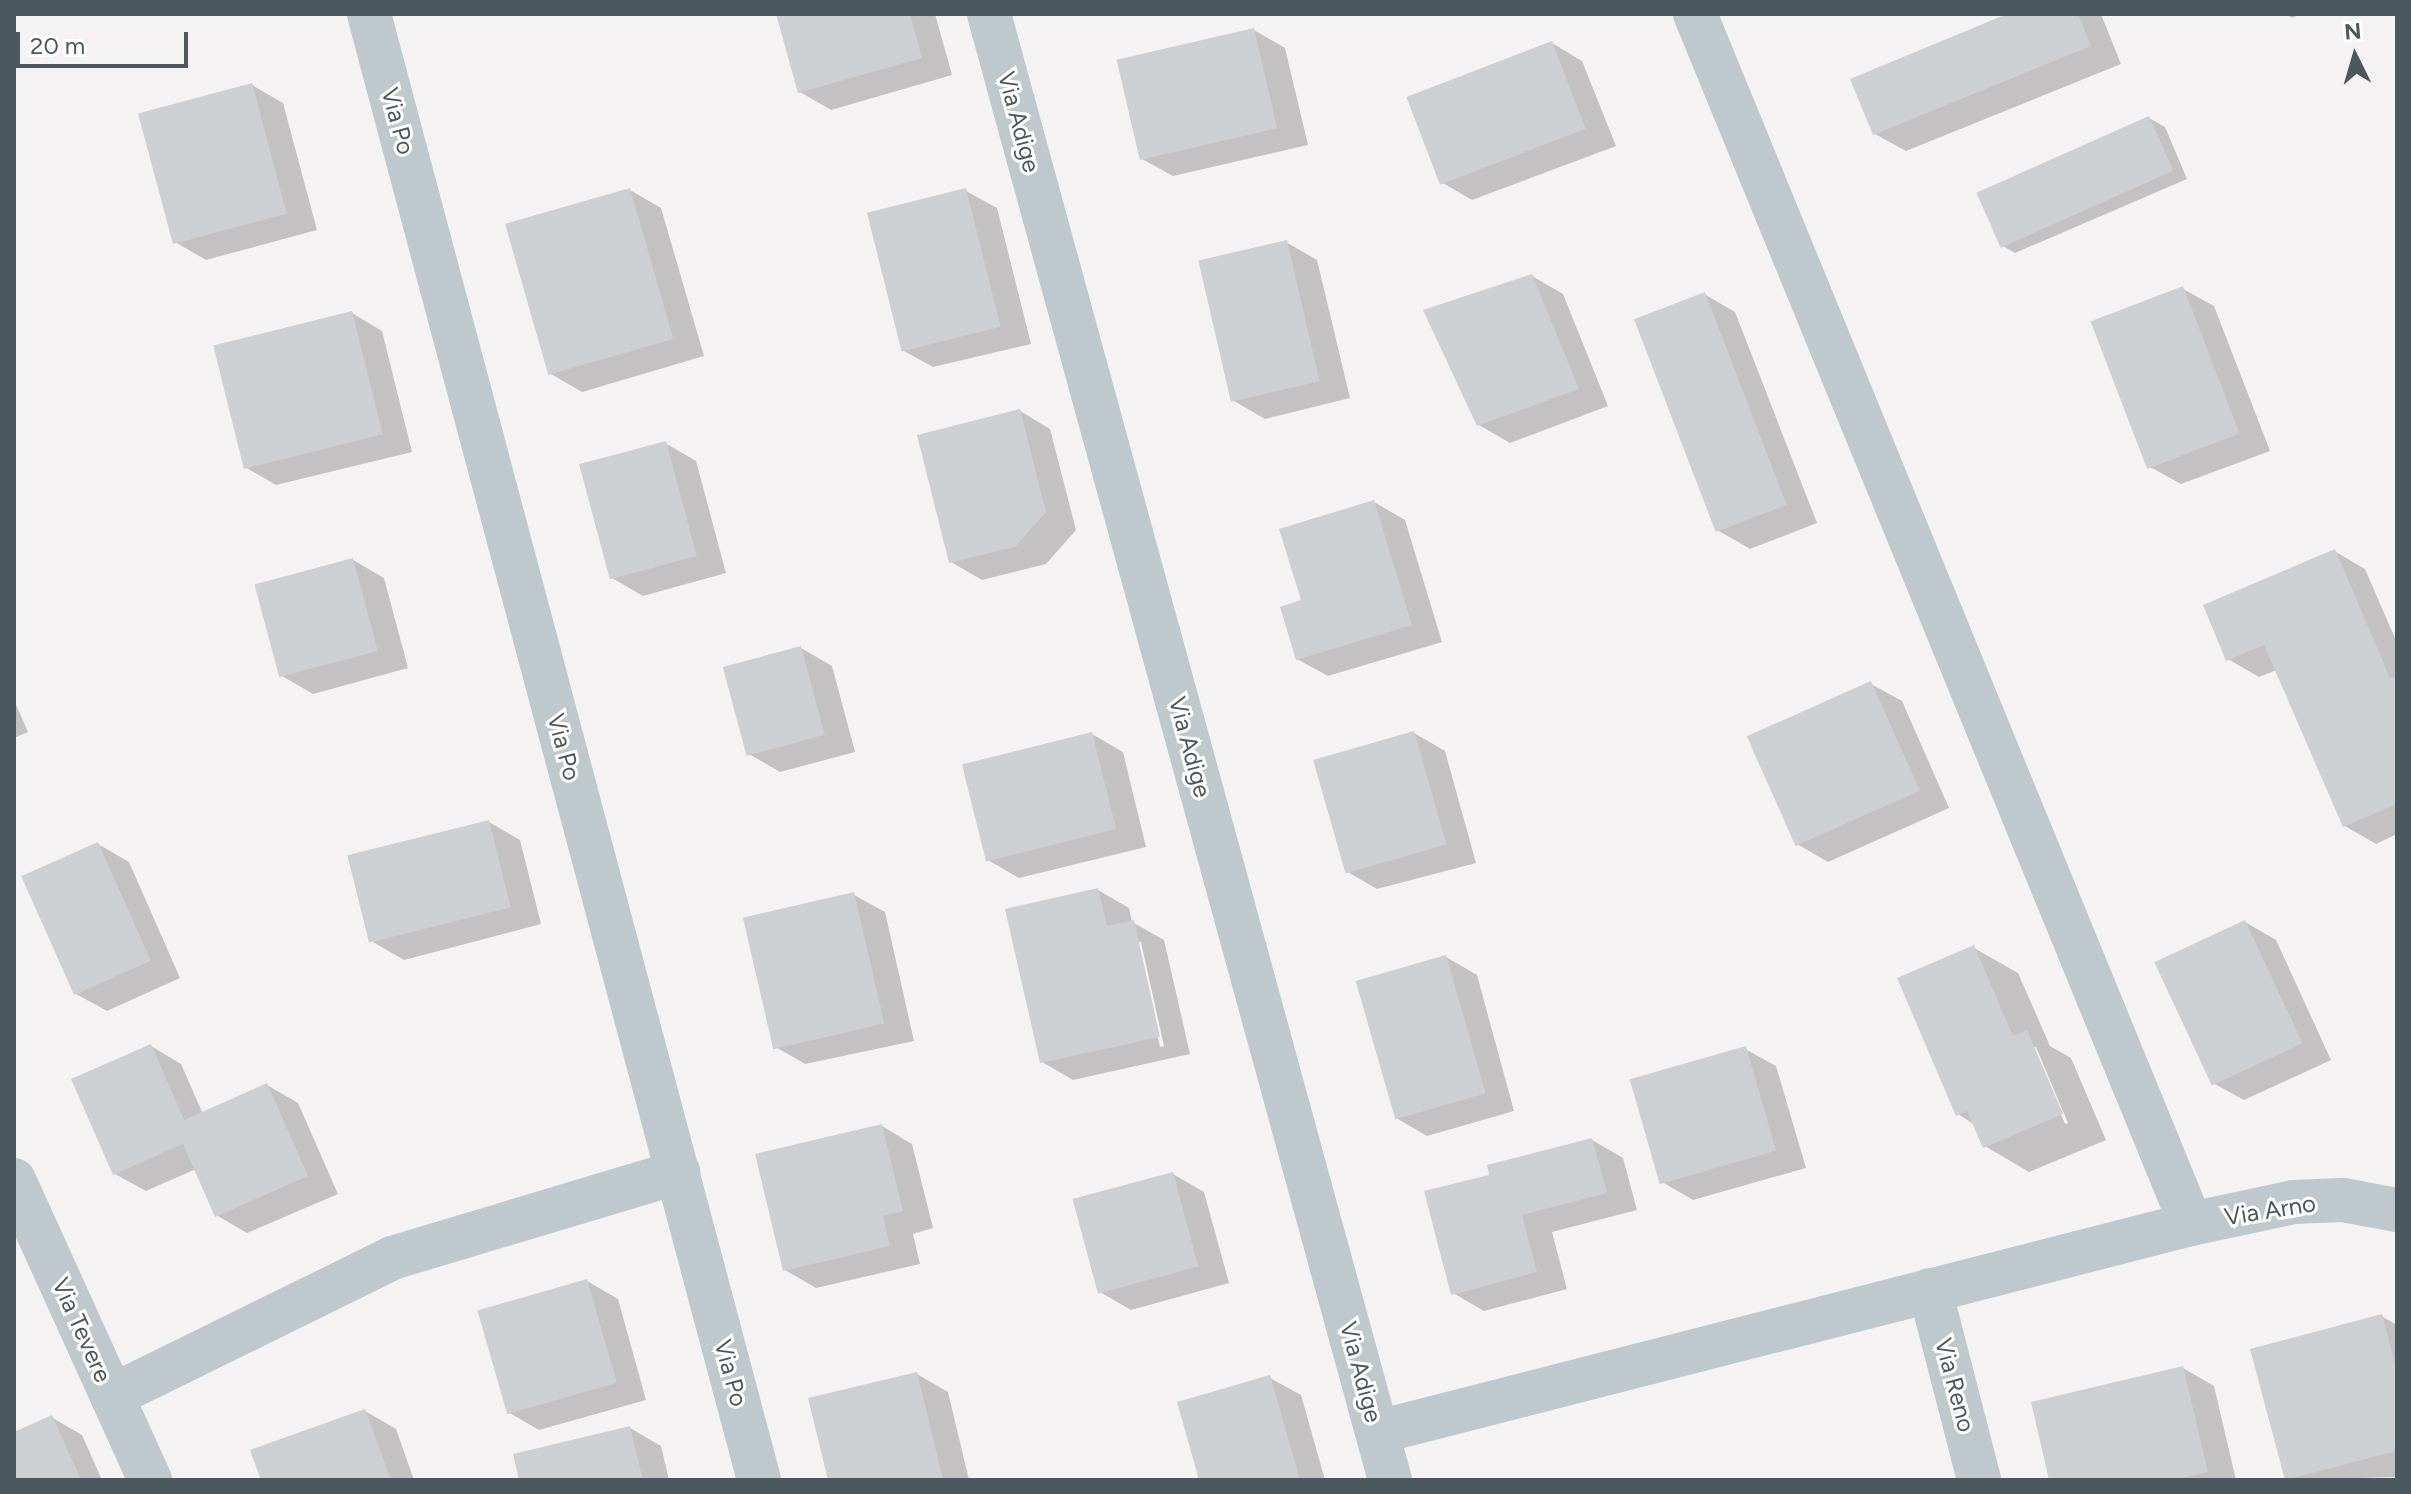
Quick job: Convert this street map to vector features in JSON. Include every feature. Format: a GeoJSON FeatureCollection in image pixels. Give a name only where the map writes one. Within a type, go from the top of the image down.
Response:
{"type":"FeatureCollection","features":[{"type":"Feature","properties":{"kind":"street","name":"Via Po"},"geometry":{"type":"LineString","coordinates":[[369,14],[759,1480]]}},
{"type":"Feature","properties":{"kind":"street","name":"Via Adige"},"geometry":{"type":"LineString","coordinates":[[989,14],[1390,1480]]}},
{"type":"Feature","properties":{"kind":"street"},"geometry":{"type":"LineString","coordinates":[[1695,14],[2191,1224]]}},
{"type":"Feature","properties":{"kind":"street"},"geometry":{"type":"LineString","coordinates":[[112,1396],[392,1258],[678,1172]]}},
{"type":"Feature","properties":{"kind":"street","name":"Via Tevere"},"geometry":{"type":"LineString","coordinates":[[14,1180],[150,1480]]}},
{"type":"Feature","properties":{"kind":"street","name":"Via Arno"},"geometry":{"type":"LineString","coordinates":[[1378,1432],[2191,1224],[2294,1202],[2343,1200],[2397,1210]]}},
{"type":"Feature","properties":{"kind":"street","name":"Via Reno"},"geometry":{"type":"LineString","coordinates":[[1930,1290],[1979,1480]]}},
{"type":"Feature","properties":{"kind":"building"},"geometry":{"type":"Polygon","coordinates":[[[776,14],[910,14],[922,58],[798,93],[776,14]]]}},
{"type":"Feature","properties":{"kind":"building"},"geometry":{"type":"Polygon","coordinates":[[[2007,14],[2078,14],[2091,46],[1873,135],[1850,79],[2007,14]]]}},
{"type":"Feature","properties":{"kind":"building"},"geometry":{"type":"Polygon","coordinates":[[[1254,28],[1277,128],[1140,160],[1117,60],[1254,28]]]}},
{"type":"Feature","properties":{"kind":"building"},"geometry":{"type":"Polygon","coordinates":[[[1552,41],[1586,129],[1440,185],[1406,97],[1552,41]]]}},
{"type":"Feature","properties":{"kind":"building"},"geometry":{"type":"Polygon","coordinates":[[[252,83],[287,213],[173,244],[138,114],[252,83]]]}},
{"type":"Feature","properties":{"kind":"building"},"geometry":{"type":"Polygon","coordinates":[[[2149,116],[2173,171],[2001,248],[1976,193],[2149,116]]]}},
{"type":"Feature","properties":{"kind":"building"},"geometry":{"type":"Polygon","coordinates":[[[630,188],[673,339],[548,375],[505,224],[630,188]]]}},
{"type":"Feature","properties":{"kind":"building"},"geometry":{"type":"Polygon","coordinates":[[[966,188],[1001,327],[902,351],[867,213],[966,188]]]}},
{"type":"Feature","properties":{"kind":"building"},"geometry":{"type":"Polygon","coordinates":[[[1287,240],[1320,381],[1231,402],[1198,260],[1287,240]]]}},
{"type":"Feature","properties":{"kind":"building"},"geometry":{"type":"Polygon","coordinates":[[[1532,274],[1579,389],[1477,426],[1423,310],[1532,274]]]}},
{"type":"Feature","properties":{"kind":"building"},"geometry":{"type":"Polygon","coordinates":[[[2183,286],[2240,434],[2147,469],[2091,321],[2183,286]]]}},
{"type":"Feature","properties":{"kind":"building"},"geometry":{"type":"Polygon","coordinates":[[[1705,292],[1787,505],[1716,532],[1634,319],[1705,292]]]}},
{"type":"Feature","properties":{"kind":"building"},"geometry":{"type":"Polygon","coordinates":[[[352,311],[383,434],[244,469],[213,346],[352,311]]]}},
{"type":"Feature","properties":{"kind":"building"},"geometry":{"type":"Polygon","coordinates":[[[1020,409],[1046,512],[1015,547],[949,563],[917,435],[1020,409]]]}},
{"type":"Feature","properties":{"kind":"building"},"geometry":{"type":"Polygon","coordinates":[[[666,441],[697,556],[610,579],[579,464],[666,441]]]}},
{"type":"Feature","properties":{"kind":"building"},"geometry":{"type":"Polygon","coordinates":[[[1374,500],[1412,625],[1296,660],[1280,607],[1301,600],[1279,529],[1374,500]]]}},
{"type":"Feature","properties":{"kind":"building"},"geometry":{"type":"Polygon","coordinates":[[[2335,549],[2390,678],[2397,675],[2397,804],[2343,827],[2264,645],[2226,661],[2203,605],[2335,549]]]}},
{"type":"Feature","properties":{"kind":"building"},"geometry":{"type":"Polygon","coordinates":[[[353,558],[378,651],[279,677],[254,584],[353,558]]]}},
{"type":"Feature","properties":{"kind":"building"},"geometry":{"type":"Polygon","coordinates":[[[801,646],[825,735],[747,756],[723,667],[801,646]]]}},
{"type":"Feature","properties":{"kind":"building"},"geometry":{"type":"Polygon","coordinates":[[[1871,681],[1920,791],[1796,846],[1747,736],[1871,681]]]}},
{"type":"Feature","properties":{"kind":"building"},"geometry":{"type":"Polygon","coordinates":[[[1414,731],[1447,844],[1346,873],[1313,760],[1414,731]]]}},
{"type":"Feature","properties":{"kind":"building"},"geometry":{"type":"Polygon","coordinates":[[[1092,732],[1116,829],[986,861],[962,764],[1092,732]]]}},
{"type":"Feature","properties":{"kind":"building"},"geometry":{"type":"Polygon","coordinates":[[[489,820],[511,907],[369,943],[347,855],[489,820]]]}},
{"type":"Feature","properties":{"kind":"building"},"geometry":{"type":"Polygon","coordinates":[[[98,842],[151,961],[74,995],[21,876],[98,842]]]}},
{"type":"Feature","properties":{"kind":"building"},"geometry":{"type":"Polygon","coordinates":[[[1098,888],[1107,926],[1134,920],[1160,1037],[1040,1063],[1005,909],[1098,888]]]}},
{"type":"Feature","properties":{"kind":"building"},"geometry":{"type":"Polygon","coordinates":[[[854,892],[884,1024],[773,1049],[743,918],[854,892]]]}},
{"type":"Feature","properties":{"kind":"building"},"geometry":{"type":"Polygon","coordinates":[[[2245,920],[2302,1043],[2212,1086],[2154,962],[2245,920]]]}},
{"type":"Feature","properties":{"kind":"building"},"geometry":{"type":"Polygon","coordinates":[[[1974,945],[2013,1036],[2027,1030],[2063,1114],[1983,1148],[1967,1111],[1956,1116],[1897,978],[1974,945]]]}},
{"type":"Feature","properties":{"kind":"building"},"geometry":{"type":"Polygon","coordinates":[[[1446,955],[1486,1093],[1395,1119],[1356,981],[1446,955]]]}},
{"type":"Feature","properties":{"kind":"building"},"geometry":{"type":"Polygon","coordinates":[[[151,1044],[184,1120],[267,1083],[308,1176],[215,1217],[183,1144],[113,1175],[71,1079],[151,1044]]]}},
{"type":"Feature","properties":{"kind":"building"},"geometry":{"type":"Polygon","coordinates":[[[1746,1046],[1776,1151],[1660,1184],[1630,1079],[1746,1046]]]}},
{"type":"Feature","properties":{"kind":"building"},"geometry":{"type":"Polygon","coordinates":[[[882,1124],[903,1211],[883,1216],[890,1246],[783,1271],[755,1154],[882,1124]]]}},
{"type":"Feature","properties":{"kind":"building"},"geometry":{"type":"Polygon","coordinates":[[[1592,1138],[1607,1193],[1522,1215],[1537,1272],[1451,1295],[1424,1191],[1489,1175],[1487,1165],[1592,1138]]]}},
{"type":"Feature","properties":{"kind":"building"},"geometry":{"type":"Polygon","coordinates":[[[1173,1172],[1198,1267],[1098,1294],[1073,1199],[1173,1172]]]}},
{"type":"Feature","properties":{"kind":"building"},"geometry":{"type":"Polygon","coordinates":[[[587,1279],[617,1383],[507,1414],[477,1310],[587,1279]]]}},
{"type":"Feature","properties":{"kind":"building"},"geometry":{"type":"Polygon","coordinates":[[[2382,1314],[2397,1371],[2397,1451],[2285,1480],[2250,1349],[2382,1314]]]}},
{"type":"Feature","properties":{"kind":"building"},"geometry":{"type":"Polygon","coordinates":[[[2183,1366],[2208,1472],[2173,1480],[2049,1480],[2031,1402],[2183,1366]]]}},
{"type":"Feature","properties":{"kind":"building"},"geometry":{"type":"Polygon","coordinates":[[[917,1372],[943,1480],[828,1480],[808,1398],[917,1372]]]}},
{"type":"Feature","properties":{"kind":"building"},"geometry":{"type":"Polygon","coordinates":[[[1270,1375],[1300,1480],[1199,1480],[1177,1402],[1270,1375]]]}},
{"type":"Feature","properties":{"kind":"building"},"geometry":{"type":"Polygon","coordinates":[[[365,1409],[391,1480],[261,1480],[250,1450],[365,1409]]]}},
{"type":"Feature","properties":{"kind":"building"},"geometry":{"type":"Polygon","coordinates":[[[52,1415],[81,1480],[14,1480],[14,1432],[52,1415]]]}},
{"type":"Feature","properties":{"kind":"building"},"geometry":{"type":"Polygon","coordinates":[[[630,1426],[643,1480],[519,1480],[513,1454],[630,1426]]]}}]}
